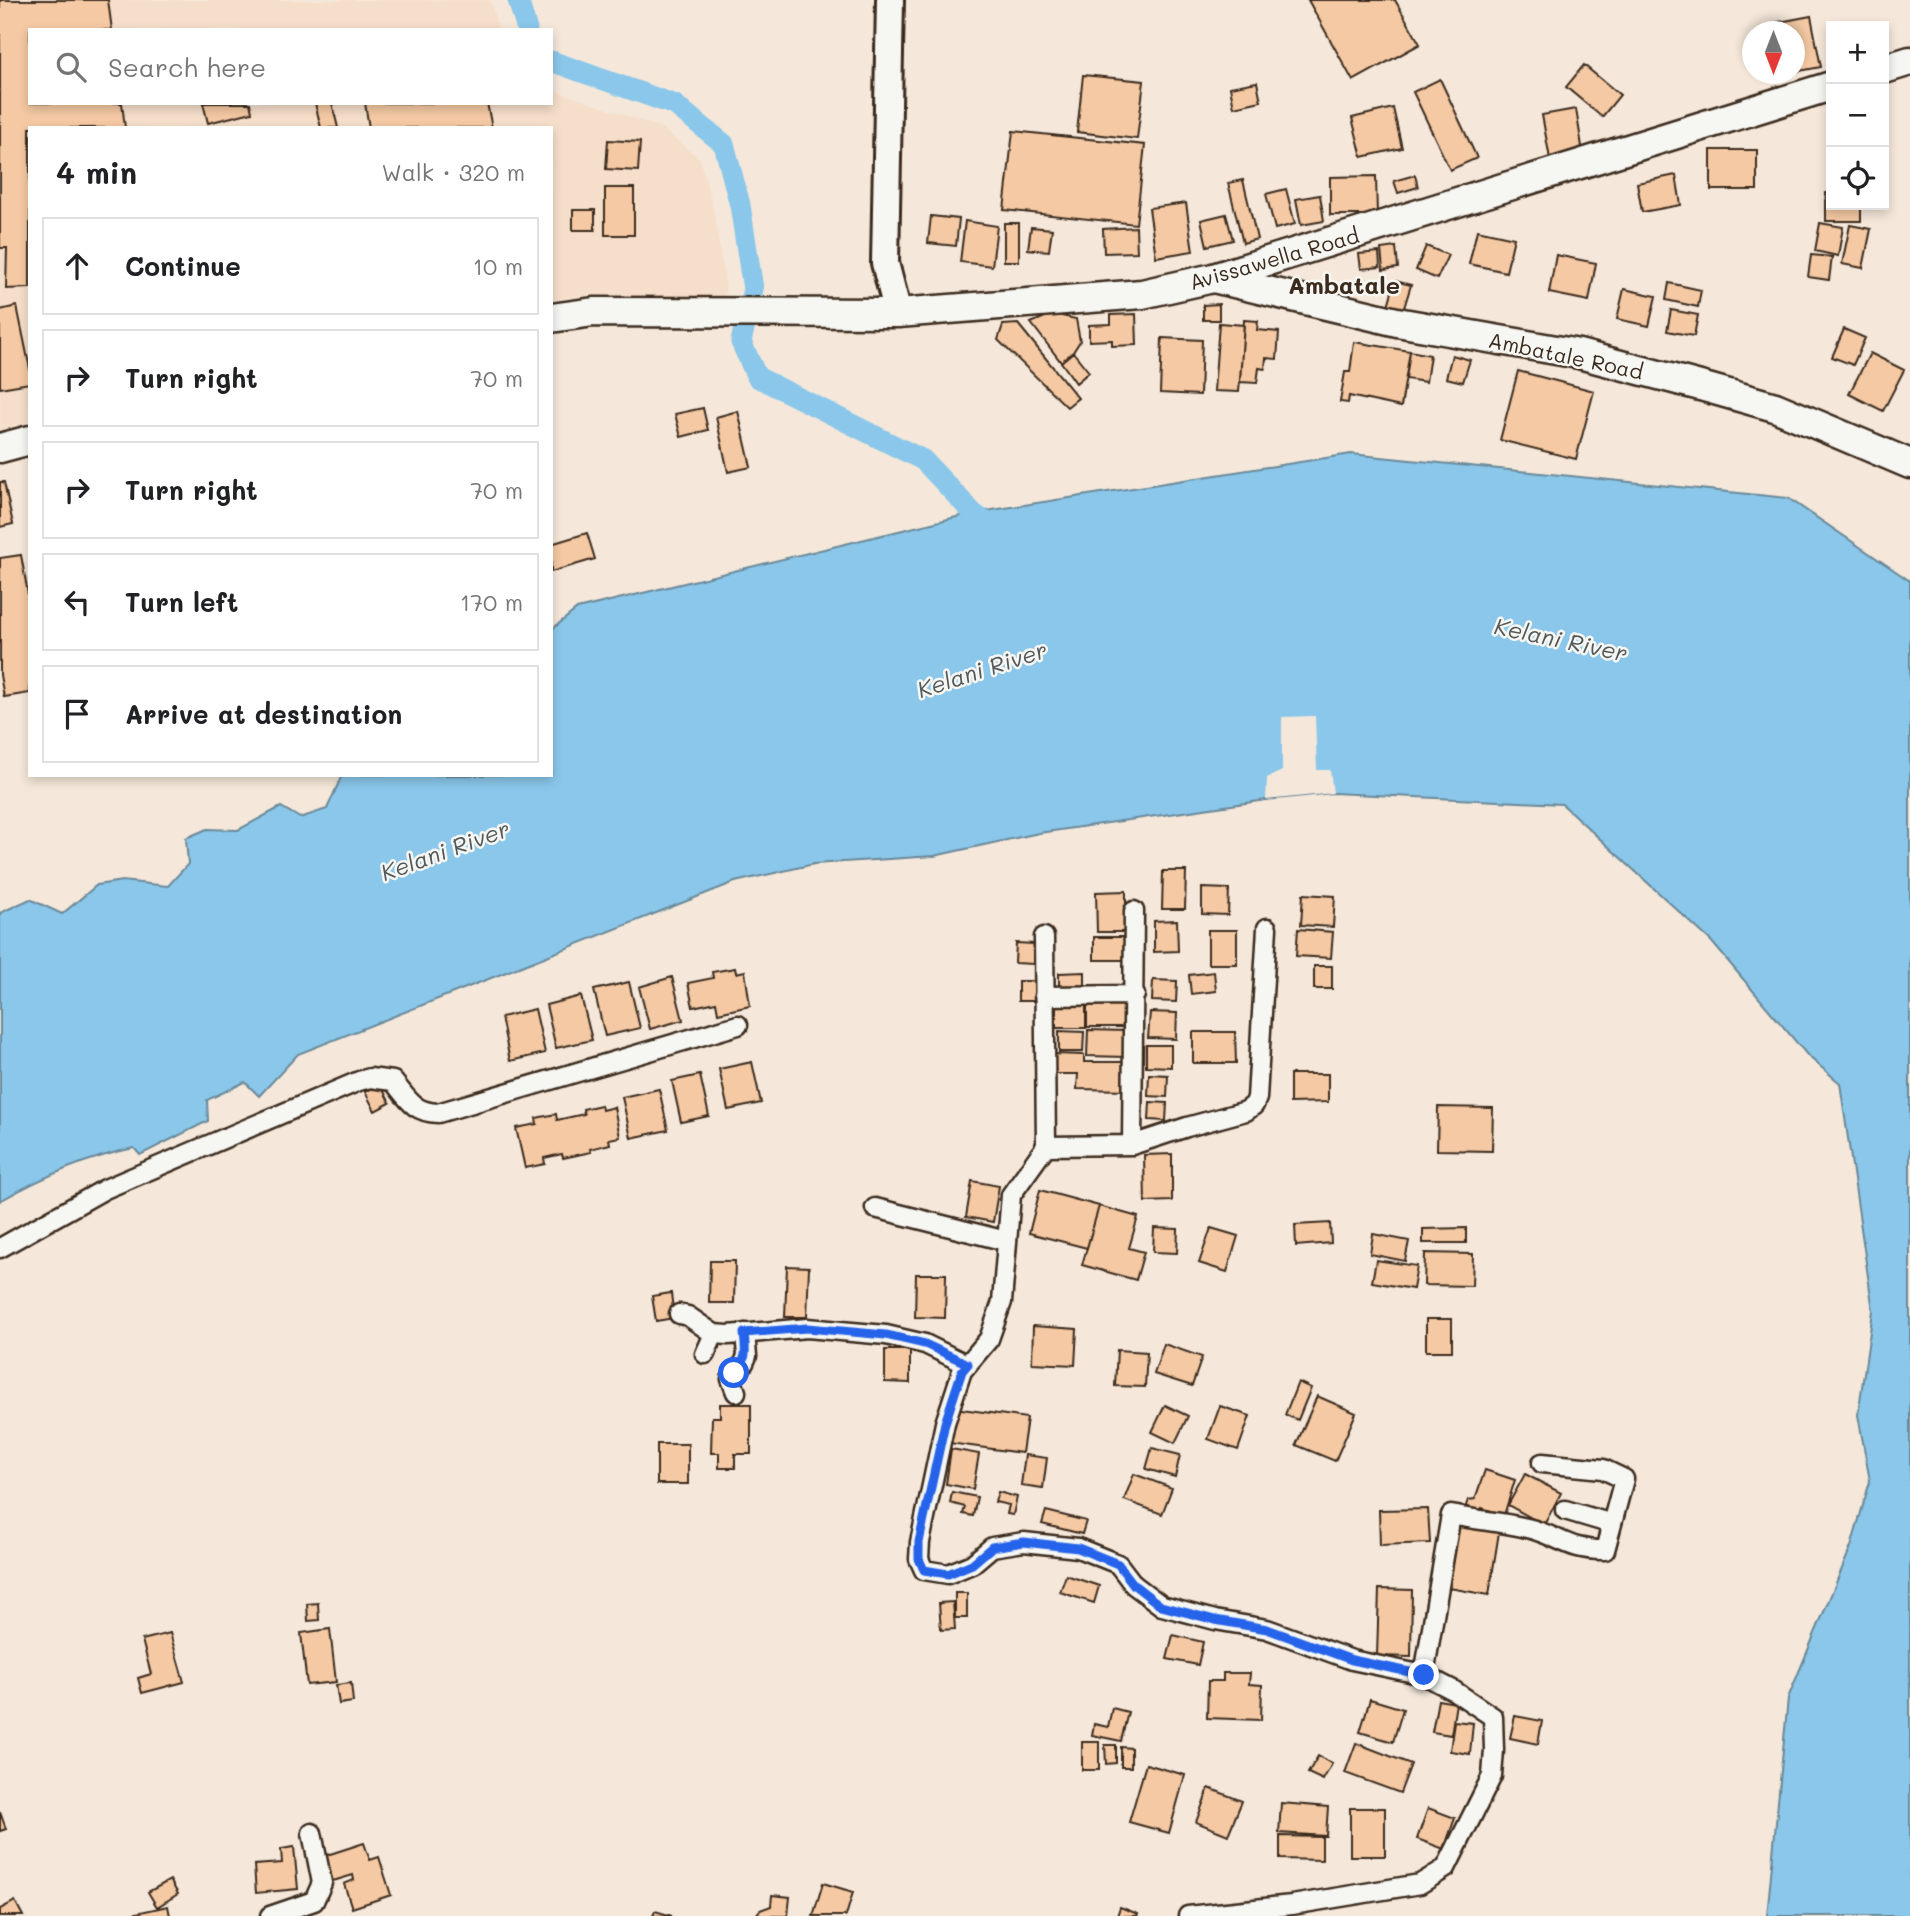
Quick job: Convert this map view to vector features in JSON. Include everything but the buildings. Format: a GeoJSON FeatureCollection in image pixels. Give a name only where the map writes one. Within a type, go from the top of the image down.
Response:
{"type":"FeatureCollection","features":[{"type":"Feature","properties":{"kind":"main road"},"geometry":{"type":"LineString","coordinates":[[890,0],[885,263],[898,313]]}},
{"type":"Feature","properties":{"kind":"main road"},"geometry":{"type":"LineString","coordinates":[[1889,67],[1910,61]]}},
{"type":"Feature","properties":{"kind":"main road","name":"Avissawella Road"},"geometry":{"type":"LineString","coordinates":[[553,318],[594,312],[898,313],[1142,294],[1213,278],[1826,88]]}},
{"type":"Feature","properties":{"kind":"main road","name":"Ambatale Road"},"geometry":{"type":"LineString","coordinates":[[1213,278],[1397,322],[1579,354],[1679,380],[1774,407],[1910,464]]}},
{"type":"Feature","properties":{"kind":"main road"},"geometry":{"type":"LineString","coordinates":[[0,448],[28,441]]}},
{"type":"Feature","properties":{"kind":"street"},"geometry":{"type":"LineString","coordinates":[[1132,1145],[1134,911]]}},
{"type":"Feature","properties":{"kind":"street"},"geometry":{"type":"LineString","coordinates":[[1046,1146],[1132,1145],[1187,1126],[1246,1111],[1254,1105],[1258,1098],[1267,928]]}},
{"type":"Feature","properties":{"kind":"street"},"geometry":{"type":"LineString","coordinates":[[1044,937],[1046,1146],[1011,1195],[1002,1302],[989,1339],[962,1371],[945,1423],[919,1542],[919,1559],[924,1570],[948,1574],[972,1564],[992,1547],[1024,1542],[1078,1548],[1118,1564],[1134,1585],[1161,1606],[1215,1620],[1267,1629],[1352,1660],[1424,1675],[1493,1717],[1492,1776],[1446,1867],[1420,1884],[1292,1905],[1188,1916]]}},
{"type":"Feature","properties":{"kind":"street"},"geometry":{"type":"LineString","coordinates":[[1045,996],[1135,995]]}},
{"type":"Feature","properties":{"kind":"street"},"geometry":{"type":"LineString","coordinates":[[0,1248],[105,1189],[359,1081],[370,1078],[393,1081],[415,1108],[438,1113],[738,1025]]}},
{"type":"Feature","properties":{"kind":"street"},"geometry":{"type":"LineString","coordinates":[[875,1208],[1006,1241]]}},
{"type":"Feature","properties":{"kind":"street"},"geometry":{"type":"LineString","coordinates":[[679,1314],[688,1316],[715,1334],[807,1328],[886,1335],[925,1344],[968,1364]]}},
{"type":"Feature","properties":{"kind":"street"},"geometry":{"type":"LineString","coordinates":[[736,1392],[731,1379],[747,1356],[744,1333]]}},
{"type":"Feature","properties":{"kind":"street"},"geometry":{"type":"LineString","coordinates":[[705,1354],[715,1334]]}},
{"type":"Feature","properties":{"kind":"street"},"geometry":{"type":"LineString","coordinates":[[1424,1675],[1451,1515],[1529,1528],[1567,1545],[1605,1550],[1624,1479],[1603,1469],[1542,1463]]}},
{"type":"Feature","properties":{"kind":"street"},"geometry":{"type":"LineString","coordinates":[[1565,1510],[1612,1524]]}},
{"type":"Feature","properties":{"kind":"street"},"geometry":{"type":"LineString","coordinates":[[270,1916],[314,1901],[322,1883],[312,1833]]}},
{"type":"Feature","properties":{"kind":"shaded area"},"geometry":{"type":"Polygon","coordinates":[[[0,0],[490,0],[498,28],[28,28],[28,105],[553,105],[553,90],[662,128],[700,159],[714,211],[726,288],[724,297],[593,295],[553,300],[553,126],[28,126],[28,423],[0,430],[0,0]]]}},
{"type":"Feature","properties":{"kind":"water","name":"Kelani River"},"geometry":{"type":"Polygon","coordinates":[[[1351,454],[1788,498],[1910,581],[1910,1916],[1767,1916],[1788,1698],[1851,1547],[1870,1481],[1858,1415],[1873,1311],[1840,1083],[1808,1056],[1711,941],[1562,804],[1333,793],[1039,833],[934,856],[814,864],[735,882],[298,1054],[259,1096],[245,1082],[207,1100],[208,1121],[140,1155],[134,1148],[99,1157],[48,1176],[0,1201],[0,913],[30,899],[62,914],[97,885],[122,881],[168,886],[188,864],[186,838],[207,829],[238,830],[281,807],[300,818],[327,809],[341,777],[553,777],[553,628],[577,609],[973,513],[1351,454]]]}},
{"type":"Feature","properties":{"kind":"pier"},"geometry":{"type":"Polygon","coordinates":[[[1315,716],[1317,770],[1330,770],[1333,793],[1266,800],[1267,778],[1282,771],[1282,717],[1315,716]]]}},
{"type":"Feature","properties":{"kind":"waterway"},"geometry":{"type":"LineString","coordinates":[[518,0],[526,28]]}},
{"type":"Feature","properties":{"kind":"waterway"},"geometry":{"type":"LineString","coordinates":[[553,62],[675,105],[724,144],[740,205],[753,289],[741,342],[757,377],[923,460],[973,513],[983,520],[990,535]]}},
{"type":"Feature","properties":{"kind":"district","name":"Ambatale"},"geometry":{"type":"Point","coordinates":[1344,284]}},
{"type":"Feature","properties":{"kind":"route"},"geometry":{"type":"LineString","coordinates":[[734,1373],[747,1356],[744,1333],[807,1328],[886,1335],[925,1344],[968,1364],[962,1371],[945,1423],[919,1542],[919,1559],[924,1570],[948,1574],[972,1564],[992,1547],[1024,1542],[1078,1548],[1118,1564],[1134,1585],[1161,1606],[1215,1620],[1267,1629],[1352,1660],[1424,1675]]}}]}
